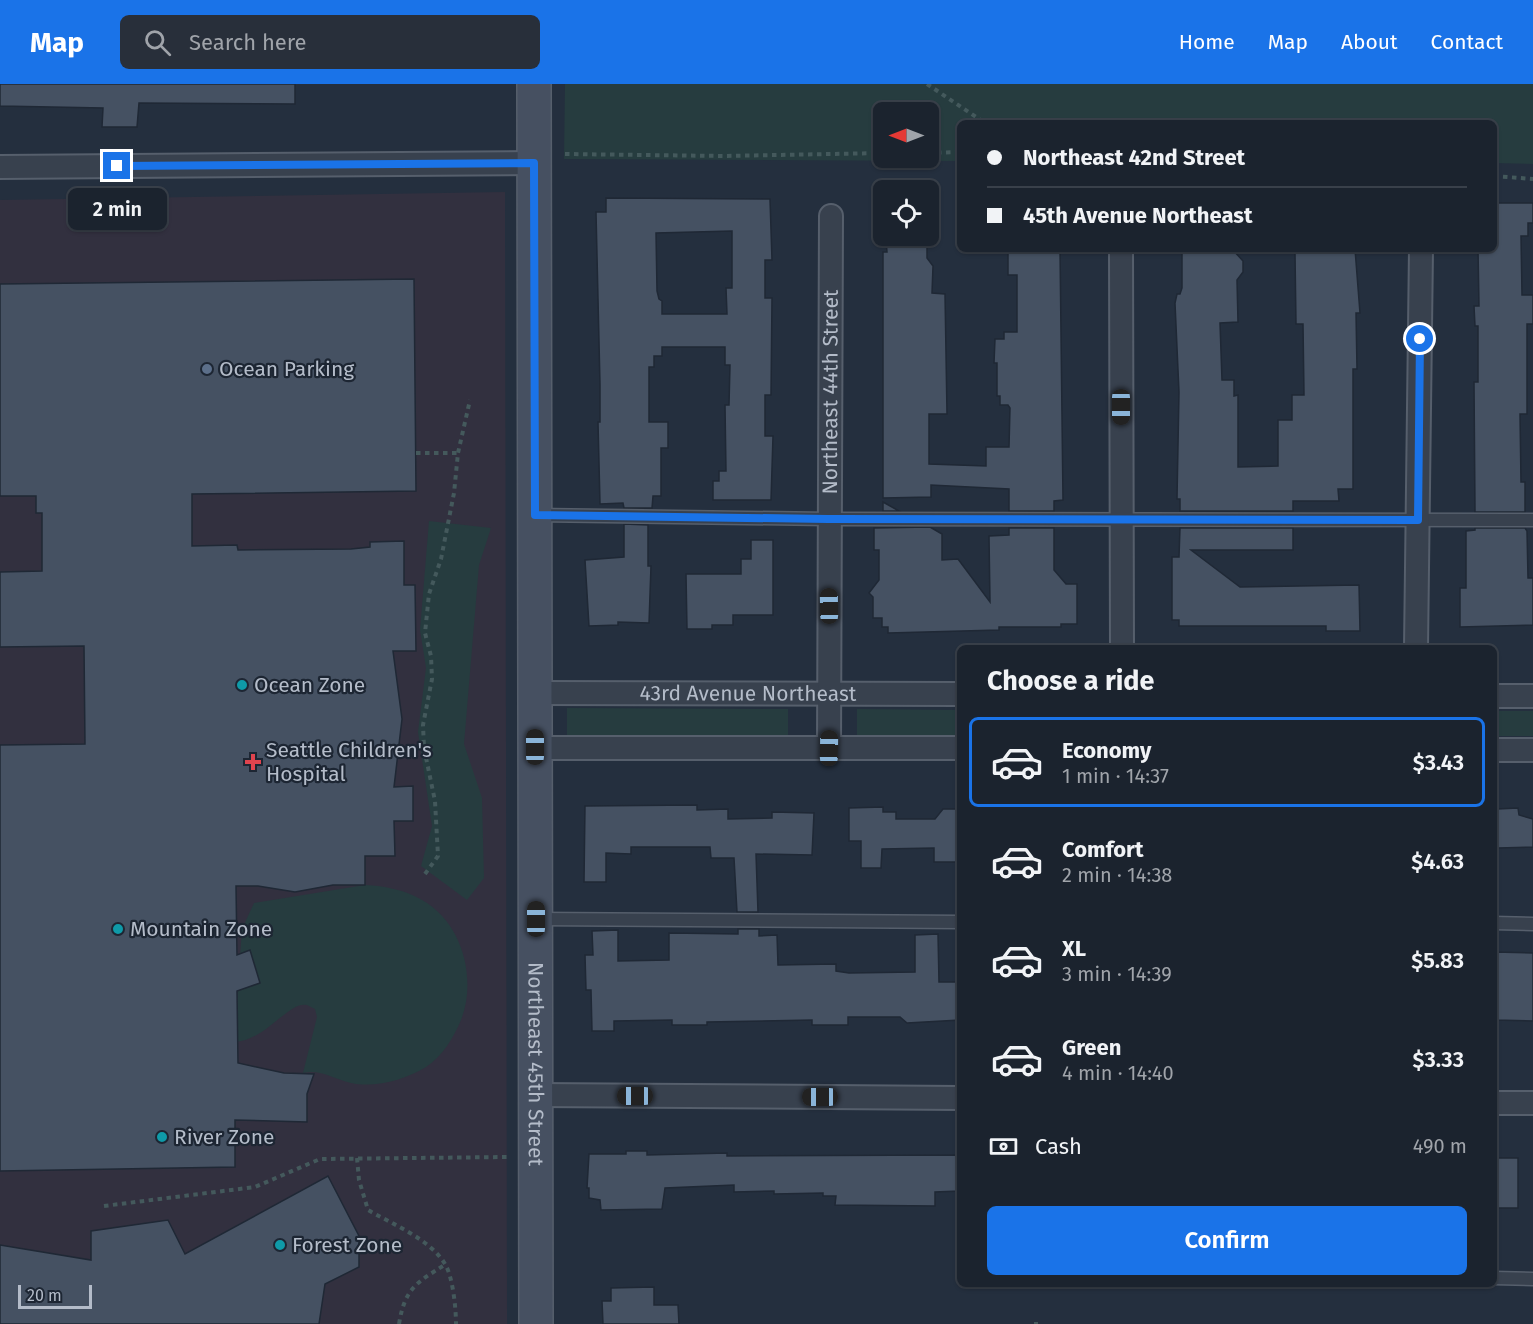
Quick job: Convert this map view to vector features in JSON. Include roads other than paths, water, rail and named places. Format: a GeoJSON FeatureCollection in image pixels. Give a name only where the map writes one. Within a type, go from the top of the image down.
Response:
{"type":"FeatureCollection","features":[{"type":"Feature","properties":{"kind":"street","name":"Northeast 45th Street"},"geometry":{"type":"LineString","coordinates":[[534,84],[536,1324]]}},
{"type":"Feature","properties":{"kind":"street"},"geometry":{"type":"LineString","coordinates":[[0,167],[534,163]]}},
{"type":"Feature","properties":{"kind":"street","name":"Northeast 44th Street"},"geometry":{"type":"LineString","coordinates":[[829,748],[828,519],[831,216]]}},
{"type":"Feature","properties":{"kind":"street"},"geometry":{"type":"LineString","coordinates":[[1121,252],[1122,645]]}},
{"type":"Feature","properties":{"kind":"street"},"geometry":{"type":"LineString","coordinates":[[1416,645],[1421,252]]}},
{"type":"Feature","properties":{"kind":"street","name":"43rd Avenue Northeast"},"geometry":{"type":"LineString","coordinates":[[535,693],[957,694]]}},
{"type":"Feature","properties":{"kind":"street"},"geometry":{"type":"LineString","coordinates":[[1497,696],[1533,696]]}},
{"type":"Feature","properties":{"kind":"street"},"geometry":{"type":"LineString","coordinates":[[535,747],[957,748]]}},
{"type":"Feature","properties":{"kind":"street"},"geometry":{"type":"LineString","coordinates":[[1497,750],[1533,750]]}},
{"type":"Feature","properties":{"kind":"street"},"geometry":{"type":"LineString","coordinates":[[536,1095],[957,1098]]}},
{"type":"Feature","properties":{"kind":"street"},"geometry":{"type":"LineString","coordinates":[[1497,1103],[1533,1103]]}},
{"type":"Feature","properties":{"kind":"lane"},"geometry":{"type":"LineString","coordinates":[[535,515],[828,519],[1533,520]]}},
{"type":"Feature","properties":{"kind":"lane"},"geometry":{"type":"LineString","coordinates":[[536,919],[957,922]]}},
{"type":"Feature","properties":{"kind":"lane"},"geometry":{"type":"LineString","coordinates":[[1497,923],[1533,924]]}},
{"type":"Feature","properties":{"kind":"lane"},"geometry":{"type":"LineString","coordinates":[[1497,1278],[1533,1279]]}},
{"type":"Feature","properties":{"kind":"place","name":"Ocean Parking"},"geometry":{"type":"Point","coordinates":[207,369]}},
{"type":"Feature","properties":{"kind":"place","name":"Ocean Zone"},"geometry":{"type":"Point","coordinates":[242,685]}},
{"type":"Feature","properties":{"kind":"place","name":"Seattle Children's Hospital"},"geometry":{"type":"Point","coordinates":[253,762]}},
{"type":"Feature","properties":{"kind":"place","name":"Mountain Zone"},"geometry":{"type":"Point","coordinates":[118,929]}},
{"type":"Feature","properties":{"kind":"place","name":"River Zone"},"geometry":{"type":"Point","coordinates":[162,1137]}},
{"type":"Feature","properties":{"kind":"place","name":"Forest Zone"},"geometry":{"type":"Point","coordinates":[280,1245]}}]}
